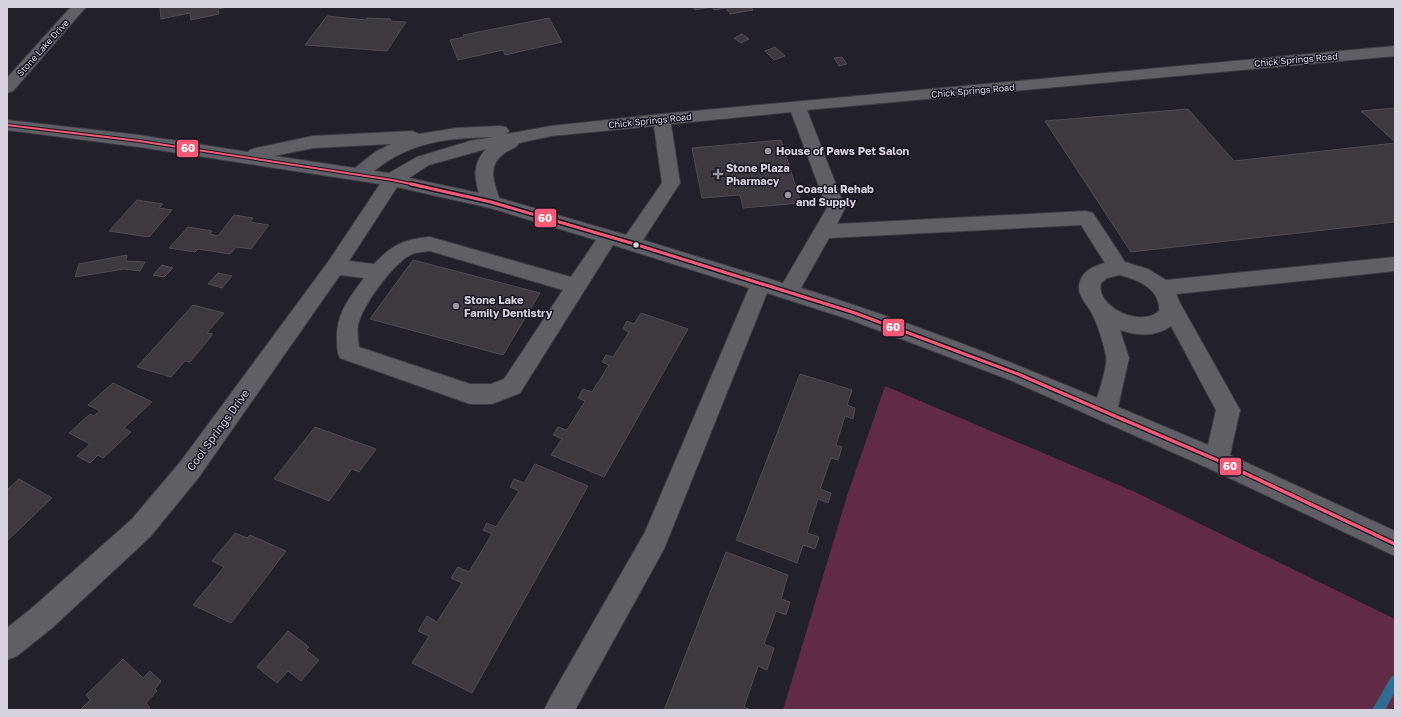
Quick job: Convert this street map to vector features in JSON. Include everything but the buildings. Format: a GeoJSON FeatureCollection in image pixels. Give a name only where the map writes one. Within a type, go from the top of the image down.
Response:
{"type":"FeatureCollection","features":[{"type":"Feature","properties":{"kind":"street","name":"Stone Lake Drive"},"geometry":{"type":"LineString","coordinates":[[7,88],[79,7]]}},
{"type":"Feature","properties":{"kind":"street","name":"Chick Springs Road"},"geometry":{"type":"LineString","coordinates":[[358,175],[385,154],[398,147],[431,137],[465,132],[551,131],[797,106],[1395,51]]}},
{"type":"Feature","properties":{"kind":"street"},"geometry":{"type":"LineString","coordinates":[[788,292],[836,208],[797,106]]}},
{"type":"Feature","properties":{"kind":"street"},"geometry":{"type":"LineString","coordinates":[[631,243],[670,183],[662,119]]}},
{"type":"Feature","properties":{"kind":"street"},"geometry":{"type":"LineString","coordinates":[[7,125],[139,141],[392,180],[491,202],[608,236],[855,313],[1010,371],[1217,460],[1395,544]]}},
{"type":"Feature","properties":{"kind":"street","name":"Chick Springs Road"},"geometry":{"type":"LineString","coordinates":[[392,180],[423,161],[442,154],[551,131]]}},
{"type":"Feature","properties":{"kind":"street"},"geometry":{"type":"LineString","coordinates":[[491,202],[482,170],[487,158],[503,145],[551,131]]}},
{"type":"Feature","properties":{"kind":"street"},"geometry":{"type":"LineString","coordinates":[[241,157],[313,142],[431,137]]}},
{"type":"Feature","properties":{"kind":"street","name":"Cool Springs Drive"},"geometry":{"type":"LineString","coordinates":[[7,646],[42,618],[141,528],[190,469],[334,267],[392,180]]}},
{"type":"Feature","properties":{"kind":"street"},"geometry":{"type":"LineString","coordinates":[[824,231],[1086,218],[1119,268]]}},
{"type":"Feature","properties":{"kind":"street"},"geometry":{"type":"LineString","coordinates":[[576,286],[430,244],[412,245],[399,251],[378,272],[352,312],[347,326],[348,352],[470,394],[492,394],[512,386],[576,286],[608,236]]}},
{"type":"Feature","properties":{"kind":"street"},"geometry":{"type":"LineString","coordinates":[[1166,296],[1395,264]]}},
{"type":"Feature","properties":{"kind":"street"},"geometry":{"type":"LineString","coordinates":[[334,267],[378,272]]}},
{"type":"Feature","properties":{"kind":"street"},"geometry":{"type":"LineString","coordinates":[[1105,412],[1118,358],[1110,331],[1089,292],[1089,284],[1093,277],[1099,272],[1119,268],[1142,274],[1166,296],[1228,410],[1217,460]]}},
{"type":"Feature","properties":{"kind":"street"},"geometry":{"type":"LineString","coordinates":[[559,710],[655,540],[761,284]]}},
{"type":"Feature","properties":{"kind":"street"},"geometry":{"type":"LineString","coordinates":[[1100,310],[1111,318],[1125,324],[1139,327],[1152,326],[1163,321],[1168,314],[1166,296]]}},
{"type":"Feature","properties":{"kind":"shaded area"},"geometry":{"type":"Polygon","coordinates":[[[885,386],[1135,492],[1395,619],[1395,710],[783,710],[847,496],[885,386]]]}},
{"type":"Feature","properties":{"kind":"waterway"},"geometry":{"type":"LineString","coordinates":[[1378,710],[1395,681]]}},
{"type":"Feature","properties":{"kind":"transit line","name":"60"},"geometry":{"type":"LineString","coordinates":[[7,125],[139,141],[392,180],[491,202],[631,243],[855,313],[1018,374],[1217,460],[1395,544]]}},
{"type":"Feature","properties":{"kind":"place","name":"House of Paws Pet Salon"},"geometry":{"type":"Point","coordinates":[768,151]}},
{"type":"Feature","properties":{"kind":"place","name":"Stone Plaza Pharmacy"},"geometry":{"type":"Point","coordinates":[718,174]}},
{"type":"Feature","properties":{"kind":"place","name":"Coastal Rehab and Supply"},"geometry":{"type":"Point","coordinates":[788,195]}},
{"type":"Feature","properties":{"kind":"place","name":"Stone Lake Family Dentistry"},"geometry":{"type":"Point","coordinates":[456,306]}}]}
